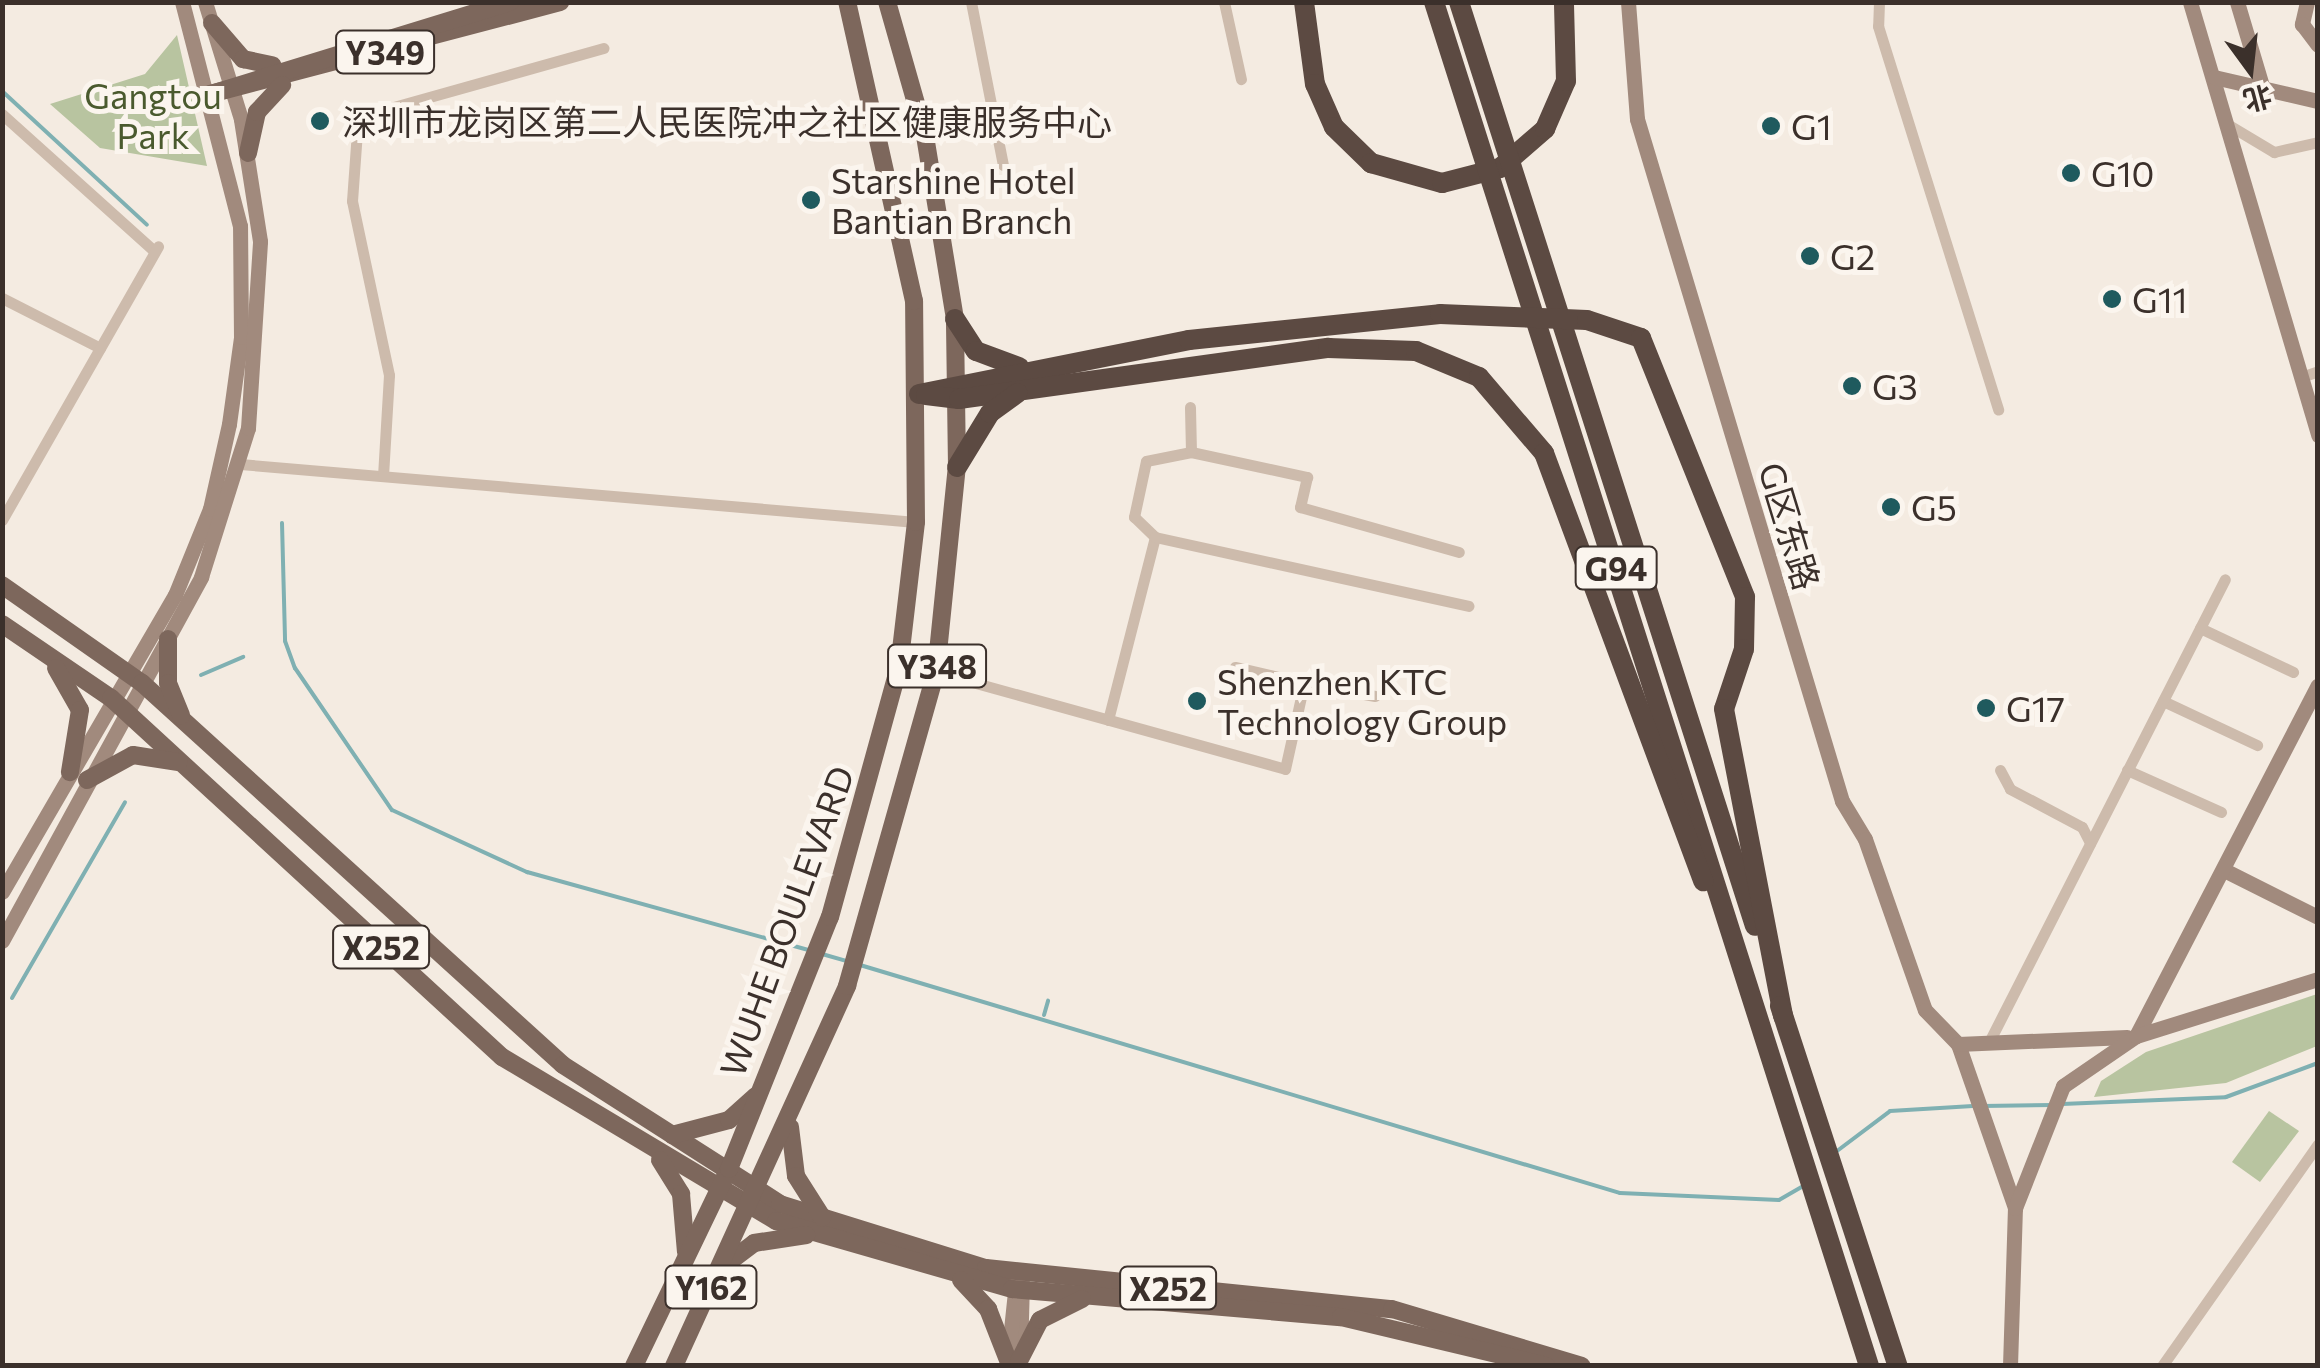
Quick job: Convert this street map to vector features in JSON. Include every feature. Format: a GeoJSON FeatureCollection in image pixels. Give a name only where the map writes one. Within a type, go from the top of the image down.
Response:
{"type":"FeatureCollection","features":[{"type":"Feature","properties":{"kind":"highway"},"geometry":{"type":"LineString","coordinates":[[1304,2],[1315,84],[1334,128],[1382,168],[1442,182],[1500,168],[1544,129],[1566,80],[1564,2]]}},
{"type":"Feature","properties":{"kind":"highway","name":"G94"},"geometry":{"type":"LineString","coordinates":[[1434,2],[1870,1366]]}},
{"type":"Feature","properties":{"kind":"highway","name":"G94"},"geometry":{"type":"LineString","coordinates":[[1459,2],[1898,1366]]}},
{"type":"Feature","properties":{"kind":"highway"},"geometry":{"type":"LineString","coordinates":[[920,394],[1037,377],[1222,336],[1511,314],[1587,320],[1632,332],[1648,348],[1740,577],[1746,630],[1724,708],[1783,1016]]}},
{"type":"Feature","properties":{"kind":"highway"},"geometry":{"type":"LineString","coordinates":[[955,319],[991,360],[1037,377],[1224,358],[1416,351],[1480,377],[1527,424],[1761,1024]]}},
{"type":"Feature","properties":{"kind":"highway"},"geometry":{"type":"LineString","coordinates":[[1222,336],[1224,358]]}},
{"type":"Feature","properties":{"kind":"highway"},"geometry":{"type":"LineString","coordinates":[[957,467],[990,413],[1037,377]]}},
{"type":"Feature","properties":{"kind":"main road"},"geometry":{"type":"LineString","coordinates":[[212,23],[243,59],[294,70],[510,2]]}},
{"type":"Feature","properties":{"kind":"main road","name":"Y349"},"geometry":{"type":"LineString","coordinates":[[210,94],[560,2]]}},
{"type":"Feature","properties":{"kind":"main road","name":"WUHE BOULEVARD"},"geometry":{"type":"LineString","coordinates":[[634,1366],[729,1169],[760,1093],[830,917],[882,744],[916,522],[920,394],[909,259],[847,2]]}},
{"type":"Feature","properties":{"kind":"main road","name":"WUHE BOULEVARD"},"geometry":{"type":"LineString","coordinates":[[674,1366],[762,1186],[847,986],[869,924],[936,672],[957,467],[955,319],[926,134],[887,2]]}},
{"type":"Feature","properties":{"kind":"main road"},"geometry":{"type":"LineString","coordinates":[[248,153],[257,112],[294,70]]}},
{"type":"Feature","properties":{"kind":"main road","name":"X252"},"geometry":{"type":"LineString","coordinates":[[2,585],[142,683],[563,1064],[672,1135],[762,1186],[821,1228],[952,1275],[1093,1297],[1390,1324],[1546,1366]]}},
{"type":"Feature","properties":{"kind":"main road","name":"X252"},"geometry":{"type":"LineString","coordinates":[[2,624],[118,704],[502,1057],[658,1158],[750,1209],[1019,1284],[1392,1309],[1497,1333],[1582,1366]]}},
{"type":"Feature","properties":{"kind":"main road"},"geometry":{"type":"LineString","coordinates":[[168,638],[168,683],[190,729]]}},
{"type":"Feature","properties":{"kind":"main road"},"geometry":{"type":"LineString","coordinates":[[39,649],[78,701],[70,772]]}},
{"type":"Feature","properties":{"kind":"main road"},"geometry":{"type":"LineString","coordinates":[[87,780],[133,755],[184,766]]}},
{"type":"Feature","properties":{"kind":"main road"},"geometry":{"type":"LineString","coordinates":[[672,1135],[729,1120],[760,1093]]}},
{"type":"Feature","properties":{"kind":"main road"},"geometry":{"type":"LineString","coordinates":[[721,1268],[754,1243],[821,1228],[796,1176],[790,1123]]}},
{"type":"Feature","properties":{"kind":"main road"},"geometry":{"type":"LineString","coordinates":[[658,1158],[681,1194],[686,1253]]}},
{"type":"Feature","properties":{"kind":"main road"},"geometry":{"type":"LineString","coordinates":[[952,1275],[988,1309],[1014,1363]]}},
{"type":"Feature","properties":{"kind":"main road"},"geometry":{"type":"LineString","coordinates":[[1014,1363],[1040,1320],[1093,1297]]}},
{"type":"Feature","properties":{"kind":"street"},"geometry":{"type":"LineString","coordinates":[[2,940],[87,780],[118,704],[126,672],[195,552],[236,382],[240,226],[210,94],[182,2]]}},
{"type":"Feature","properties":{"kind":"street"},"geometry":{"type":"LineString","coordinates":[[2,892],[70,772],[118,704],[142,683],[168,638],[216,542],[240,464],[262,320],[248,153],[205,2]]}},
{"type":"Feature","properties":{"kind":"street"},"geometry":{"type":"LineString","coordinates":[[971,2],[1003,165]]}},
{"type":"Feature","properties":{"kind":"street"},"geometry":{"type":"LineString","coordinates":[[1224,2],[1241,80]]}},
{"type":"Feature","properties":{"kind":"street","name":"G区东路"},"geometry":{"type":"LineString","coordinates":[[1628,2],[1637,119],[1842,802],[1865,839],[1926,1010],[1958,1044]]}},
{"type":"Feature","properties":{"kind":"street"},"geometry":{"type":"LineString","coordinates":[[1882,2],[1878,26],[1998,410]]}},
{"type":"Feature","properties":{"kind":"street"},"geometry":{"type":"LineString","coordinates":[[2190,2],[2318,435]]}},
{"type":"Feature","properties":{"kind":"street"},"geometry":{"type":"LineString","coordinates":[[2236,2],[2262,89]]}},
{"type":"Feature","properties":{"kind":"street"},"geometry":{"type":"LineString","coordinates":[[2306,2],[2302,24],[2318,45]]}},
{"type":"Feature","properties":{"kind":"street"},"geometry":{"type":"LineString","coordinates":[[382,476],[389,375],[352,201],[358,117],[603,48]]}},
{"type":"Feature","properties":{"kind":"street"},"geometry":{"type":"LineString","coordinates":[[2214,77],[2318,101]]}},
{"type":"Feature","properties":{"kind":"street"},"geometry":{"type":"LineString","coordinates":[[2,114],[156,248],[2,520]]}},
{"type":"Feature","properties":{"kind":"street"},"geometry":{"type":"LineString","coordinates":[[2227,124],[2274,152],[2318,142]]}},
{"type":"Feature","properties":{"kind":"street"},"geometry":{"type":"LineString","coordinates":[[2,298],[100,348]]}},
{"type":"Feature","properties":{"kind":"street"},"geometry":{"type":"LineString","coordinates":[[2301,376],[2318,371]]}},
{"type":"Feature","properties":{"kind":"street"},"geometry":{"type":"LineString","coordinates":[[1190,407],[1191,452]]}},
{"type":"Feature","properties":{"kind":"street"},"geometry":{"type":"LineString","coordinates":[[1459,552],[1300,507],[1307,477],[1191,452],[1146,461],[1134,517],[1155,538],[1469,606]]}},
{"type":"Feature","properties":{"kind":"street"},"geometry":{"type":"LineString","coordinates":[[240,464],[916,522]]}},
{"type":"Feature","properties":{"kind":"street"},"geometry":{"type":"LineString","coordinates":[[1108,720],[1155,538]]}},
{"type":"Feature","properties":{"kind":"street"},"geometry":{"type":"LineString","coordinates":[[1990,1040],[2225,578]]}},
{"type":"Feature","properties":{"kind":"street"},"geometry":{"type":"LineString","coordinates":[[2200,628],[2293,672]]}},
{"type":"Feature","properties":{"kind":"street"},"geometry":{"type":"LineString","coordinates":[[1235,667],[1376,696]]}},
{"type":"Feature","properties":{"kind":"street"},"geometry":{"type":"LineString","coordinates":[[936,672],[1286,769],[1304,683]]}},
{"type":"Feature","properties":{"kind":"street"},"geometry":{"type":"LineString","coordinates":[[2010,1366],[2014,1208],[2040,1130],[2063,1086],[2136,1036],[2226,871],[2318,685]]}},
{"type":"Feature","properties":{"kind":"street"},"geometry":{"type":"LineString","coordinates":[[2162,701],[2257,745]]}},
{"type":"Feature","properties":{"kind":"street"},"geometry":{"type":"LineString","coordinates":[[2000,770],[2010,789],[2082,826],[2090,843]]}},
{"type":"Feature","properties":{"kind":"street"},"geometry":{"type":"LineString","coordinates":[[2127,770],[2220,812]]}},
{"type":"Feature","properties":{"kind":"street"},"geometry":{"type":"LineString","coordinates":[[2226,871],[2318,917]]}},
{"type":"Feature","properties":{"kind":"street"},"geometry":{"type":"LineString","coordinates":[[2014,1208],[1958,1044],[2136,1036],[2318,979]]}},
{"type":"Feature","properties":{"kind":"street"},"geometry":{"type":"LineString","coordinates":[[2162,1366],[2318,1144]]}},
{"type":"Feature","properties":{"kind":"street"},"geometry":{"type":"LineString","coordinates":[[1014,1363],[1019,1284]]}},
{"type":"Feature","properties":{"kind":"green space","name":"Gangtou Park"},"geometry":{"type":"Polygon","coordinates":[[[177,35],[207,166],[100,148],[50,104],[145,74],[177,35]]]}},
{"type":"Feature","properties":{"kind":"green space"},"geometry":{"type":"Polygon","coordinates":[[[2317,994],[2317,1046],[2226,1083],[2094,1097],[2101,1081],[2146,1052],[2317,994]]]}},
{"type":"Feature","properties":{"kind":"green space"},"geometry":{"type":"Polygon","coordinates":[[[2269,1111],[2299,1131],[2260,1182],[2232,1162],[2269,1111]]]}},
{"type":"Feature","properties":{"kind":"waterway"},"geometry":{"type":"LineString","coordinates":[[2,91],[147,225]]}},
{"type":"Feature","properties":{"kind":"waterway"},"geometry":{"type":"LineString","coordinates":[[282,523],[285,641],[295,668],[392,810],[527,872],[808,950]]}},
{"type":"Feature","properties":{"kind":"waterway"},"geometry":{"type":"LineString","coordinates":[[201,675],[243,657]]}},
{"type":"Feature","properties":{"kind":"waterway"},"geometry":{"type":"LineString","coordinates":[[12,998],[125,802]]}},
{"type":"Feature","properties":{"kind":"waterway"},"geometry":{"type":"LineString","coordinates":[[822,954],[847,961]]}},
{"type":"Feature","properties":{"kind":"waterway"},"geometry":{"type":"LineString","coordinates":[[860,965],[1620,1193],[1779,1200],[1803,1186]]}},
{"type":"Feature","properties":{"kind":"waterway"},"geometry":{"type":"LineString","coordinates":[[1044,1015],[1048,1001]]}},
{"type":"Feature","properties":{"kind":"waterway"},"geometry":{"type":"LineString","coordinates":[[2062,1104],[2226,1097],[2318,1063]]}},
{"type":"Feature","properties":{"kind":"waterway"},"geometry":{"type":"LineString","coordinates":[[1982,1106],[2053,1105]]}},
{"type":"Feature","properties":{"kind":"waterway"},"geometry":{"type":"LineString","coordinates":[[1837,1151],[1890,1111],[1973,1106]]}},
{"type":"Feature","properties":{"kind":"place","name":"深圳市龙岗区第二人民医院冲之社区健康服务中心"},"geometry":{"type":"Point","coordinates":[320,121]}},
{"type":"Feature","properties":{"kind":"place","name":"G1"},"geometry":{"type":"Point","coordinates":[1771,126]}},
{"type":"Feature","properties":{"kind":"place","name":"G10"},"geometry":{"type":"Point","coordinates":[2071,173]}},
{"type":"Feature","properties":{"kind":"place","name":"Starshine Hotel Bantian Branch"},"geometry":{"type":"Point","coordinates":[811,200]}},
{"type":"Feature","properties":{"kind":"place","name":"G2"},"geometry":{"type":"Point","coordinates":[1810,256]}},
{"type":"Feature","properties":{"kind":"place","name":"G11"},"geometry":{"type":"Point","coordinates":[2112,299]}},
{"type":"Feature","properties":{"kind":"place","name":"G3"},"geometry":{"type":"Point","coordinates":[1852,386]}},
{"type":"Feature","properties":{"kind":"place","name":"G5"},"geometry":{"type":"Point","coordinates":[1891,507]}},
{"type":"Feature","properties":{"kind":"place","name":"Shenzhen KTC Technology Group"},"geometry":{"type":"Point","coordinates":[1197,701]}},
{"type":"Feature","properties":{"kind":"place","name":"G17"},"geometry":{"type":"Point","coordinates":[1986,708]}}]}
